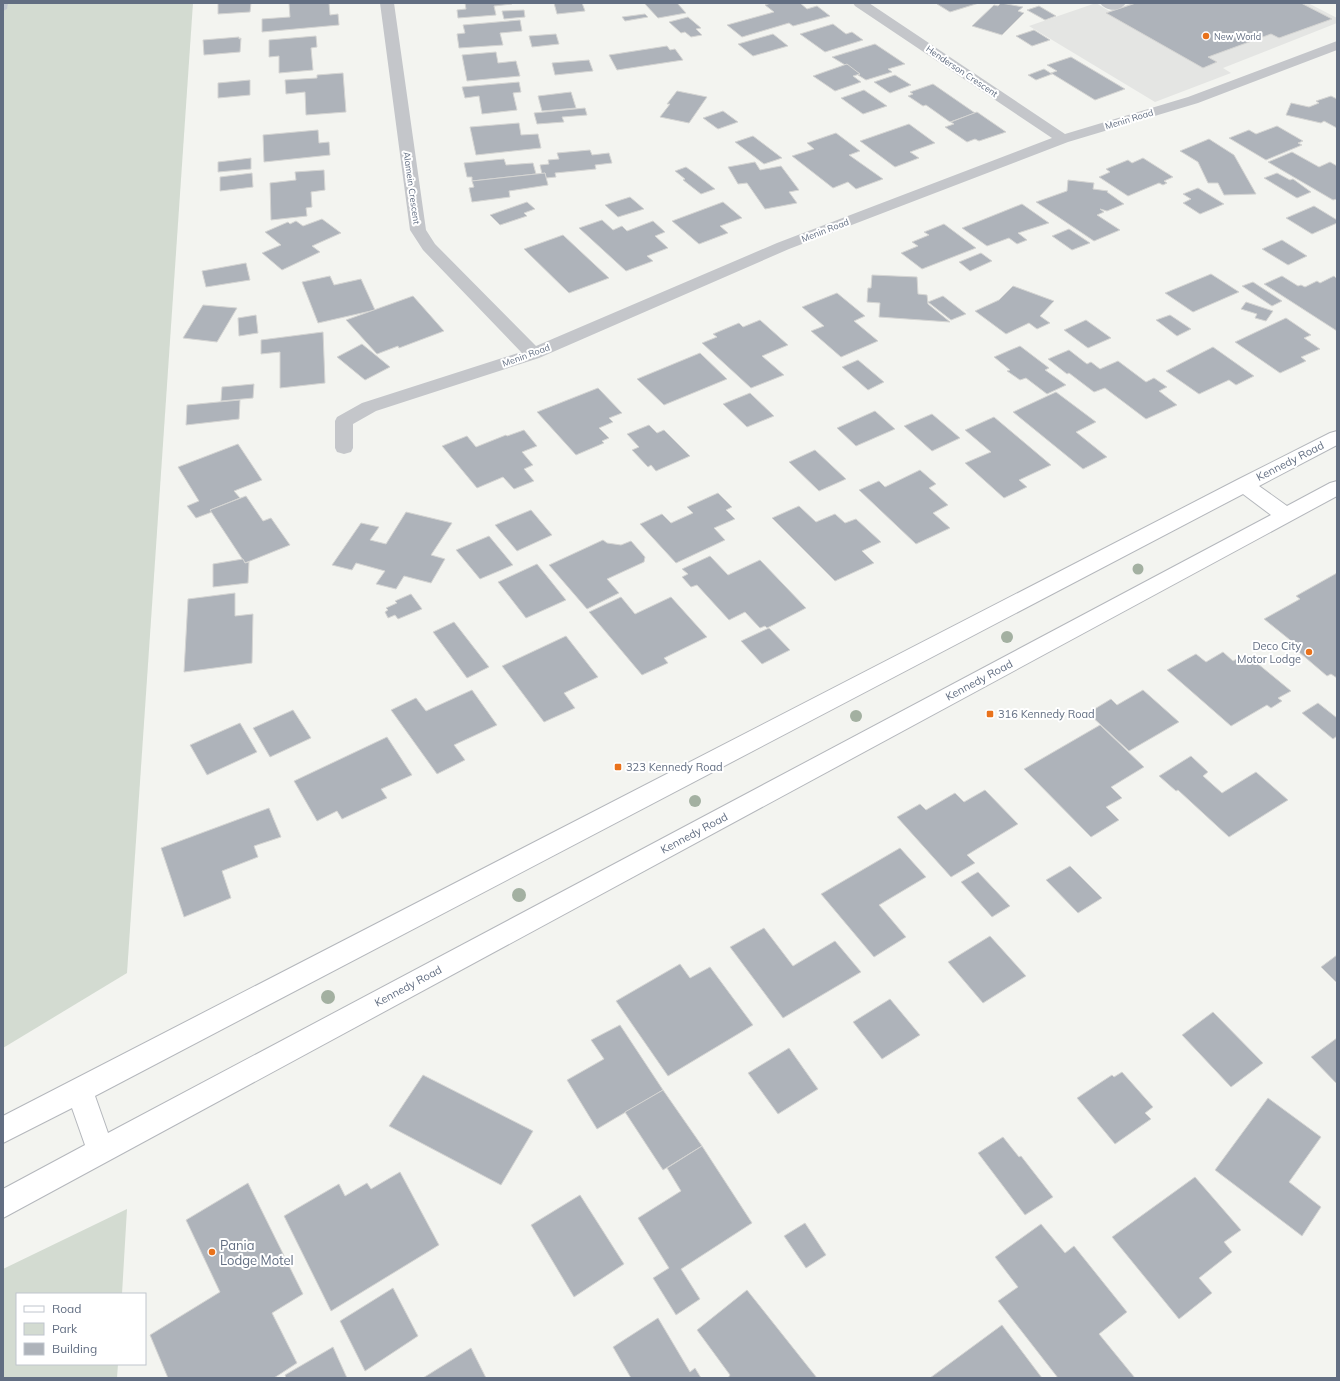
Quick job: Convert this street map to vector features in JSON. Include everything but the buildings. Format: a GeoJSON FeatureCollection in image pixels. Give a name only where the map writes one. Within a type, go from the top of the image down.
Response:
{"type":"FeatureCollection","features":[{"type":"Feature","properties":{"kind":"main road","name":"Kennedy Road"},"geometry":{"type":"LineString","coordinates":[[3,1130],[1337,437]]}},
{"type":"Feature","properties":{"kind":"main road","name":"Kennedy Road"},"geometry":{"type":"LineString","coordinates":[[1244,485],[1286,516]]}},
{"type":"Feature","properties":{"kind":"main road","name":"Kennedy Road"},"geometry":{"type":"LineString","coordinates":[[3,1204],[1337,488]]}},
{"type":"Feature","properties":{"kind":"main road"},"geometry":{"type":"LineString","coordinates":[[79,1091],[101,1151]]}},
{"type":"Feature","properties":{"kind":"street","name":"Alamein Crescent"},"geometry":{"type":"LineString","coordinates":[[387,3],[418,230],[429,247],[533,354]]}},
{"type":"Feature","properties":{"kind":"street","name":"Henderson Crescent"},"geometry":{"type":"LineString","coordinates":[[860,3],[1063,139]]}},
{"type":"Feature","properties":{"kind":"street"},"geometry":{"type":"LineString","coordinates":[[1107,3],[1112,6],[1119,3]]}},
{"type":"Feature","properties":{"kind":"street","name":"Menin Road"},"geometry":{"type":"LineString","coordinates":[[344,448],[344,421],[369,407],[533,354],[783,246],[1063,139],[1193,100],[1337,45]]}},
{"type":"Feature","properties":{"kind":"shaded area"},"geometry":{"type":"Polygon","coordinates":[[[1096,3],[1109,11],[1132,3],[1308,3],[1337,18],[1337,23],[1223,68],[1231,73],[1155,102],[1029,26],[1096,3]]]}},
{"type":"Feature","properties":{"kind":"green space"},"geometry":{"type":"Polygon","coordinates":[[[3,3],[193,3],[127,973],[3,1048],[3,3]]]}},
{"type":"Feature","properties":{"kind":"green space"},"geometry":{"type":"Polygon","coordinates":[[[127,1209],[122,1293],[16,1293],[16,1365],[118,1365],[117,1378],[3,1378],[3,1269],[127,1209]]]}},
{"type":"Feature","properties":{"kind":"waterway"},"geometry":{"type":"LineString","coordinates":[[3,9],[4,3]]}},
{"type":"Feature","properties":{"kind":"place","name":"New World"},"geometry":{"type":"Point","coordinates":[1206,36]}},
{"type":"Feature","properties":{"kind":"place","name":"Deco City Motor Lodge"},"geometry":{"type":"Point","coordinates":[1309,652]}},
{"type":"Feature","properties":{"kind":"place","name":"316 Kennedy Road"},"geometry":{"type":"Point","coordinates":[990,714]}},
{"type":"Feature","properties":{"kind":"place","name":"323 Kennedy Road"},"geometry":{"type":"Point","coordinates":[618,767]}},
{"type":"Feature","properties":{"kind":"place","name":"Pania Lodge Motel"},"geometry":{"type":"Point","coordinates":[212,1252]}}]}
